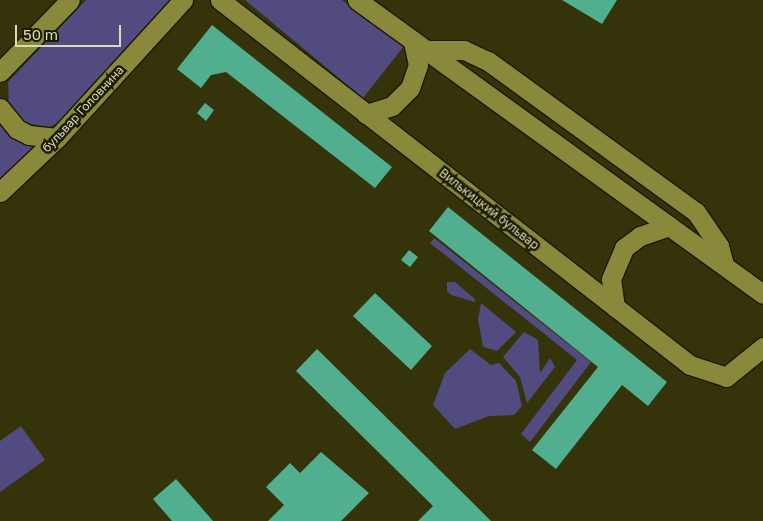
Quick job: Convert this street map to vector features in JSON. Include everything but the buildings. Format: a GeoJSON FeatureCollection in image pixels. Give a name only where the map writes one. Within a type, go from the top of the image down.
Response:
{"type":"FeatureCollection","features":[{"type":"Feature","properties":{"kind":"street"},"geometry":{"type":"LineString","coordinates":[[1,74],[70,0]]}},
{"type":"Feature","properties":{"kind":"street","name":"бульвар Головнина"},"geometry":{"type":"LineString","coordinates":[[0,192],[57,138],[182,0]]}},
{"type":"Feature","properties":{"kind":"street","name":"Вилькицкий бульвар"},"geometry":{"type":"LineString","coordinates":[[220,0],[690,365],[726,377],[763,347]]}},
{"type":"Feature","properties":{"kind":"street"},"geometry":{"type":"LineString","coordinates":[[357,0],[763,294]]}},
{"type":"Feature","properties":{"kind":"street"},"geometry":{"type":"LineString","coordinates":[[366,114],[392,106],[410,88],[418,65],[420,45]]}},
{"type":"Feature","properties":{"kind":"street"},"geometry":{"type":"LineString","coordinates":[[420,45],[464,50],[488,60],[696,212],[719,246],[724,265]]}},
{"type":"Feature","properties":{"kind":"street"},"geometry":{"type":"LineString","coordinates":[[0,108],[17,129],[29,135],[57,138]]}},
{"type":"Feature","properties":{"kind":"street"},"geometry":{"type":"LineString","coordinates":[[614,307],[611,280],[624,248],[653,229],[669,226]]}},
{"type":"Feature","properties":{"kind":"shaded area"},"geometry":{"type":"Polygon","coordinates":[[[86,0],[171,0],[61,122],[49,127],[26,123],[9,106],[8,82],[86,0]]]}},
{"type":"Feature","properties":{"kind":"shaded area"},"geometry":{"type":"Polygon","coordinates":[[[245,0],[342,0],[404,46],[363,98],[245,0]]]}},
{"type":"Feature","properties":{"kind":"shaded area"},"geometry":{"type":"Polygon","coordinates":[[[0,119],[41,143],[0,180],[0,119]]]}},
{"type":"Feature","properties":{"kind":"shaded area"},"geometry":{"type":"Polygon","coordinates":[[[434,238],[591,362],[530,442],[521,434],[577,360],[430,243],[434,238]]]}},
{"type":"Feature","properties":{"kind":"shaded area"},"geometry":{"type":"Polygon","coordinates":[[[447,282],[455,282],[475,299],[475,302],[451,295],[447,291],[447,282]]]}},
{"type":"Feature","properties":{"kind":"shaded area"},"geometry":{"type":"Polygon","coordinates":[[[481,303],[516,332],[497,351],[483,347],[478,320],[481,303]]]}},
{"type":"Feature","properties":{"kind":"shaded area"},"geometry":{"type":"Polygon","coordinates":[[[524,332],[538,340],[540,373],[550,358],[555,367],[527,403],[520,377],[503,357],[524,332]]]}},
{"type":"Feature","properties":{"kind":"shaded area"},"geometry":{"type":"Polygon","coordinates":[[[470,349],[491,365],[499,363],[516,381],[522,406],[514,415],[489,416],[455,429],[433,405],[445,373],[470,349]]]}},
{"type":"Feature","properties":{"kind":"shaded area"},"geometry":{"type":"Polygon","coordinates":[[[21,426],[45,460],[0,492],[0,441],[21,426]]]}}]}
